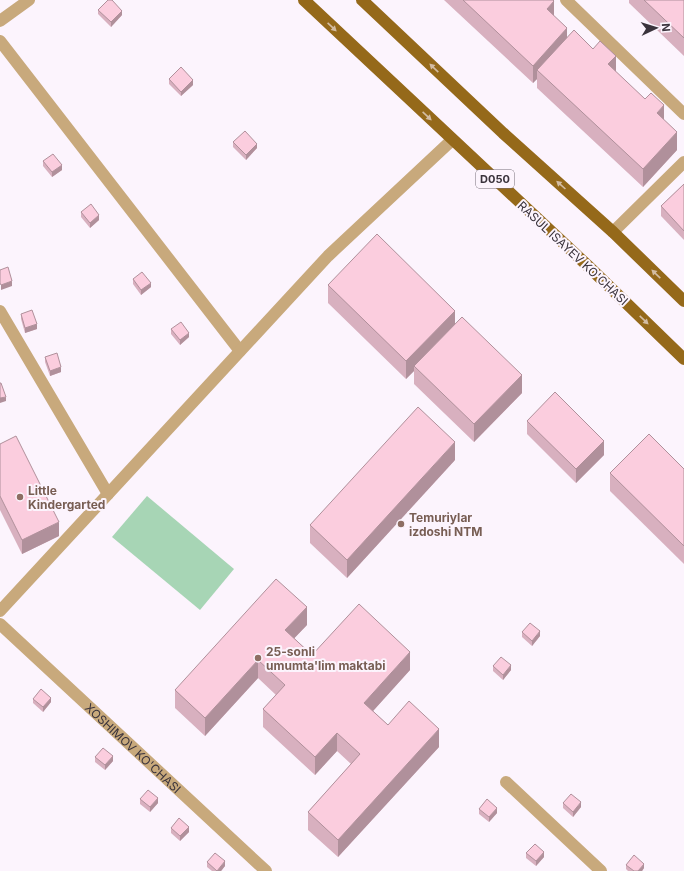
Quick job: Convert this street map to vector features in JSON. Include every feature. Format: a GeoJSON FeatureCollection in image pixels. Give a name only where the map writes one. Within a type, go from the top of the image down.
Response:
{"type":"FeatureCollection","features":[{"type":"Feature","properties":{"kind":"main road","name":"RASUL ISAYEV KO'CHASI"},"geometry":{"type":"LineString","coordinates":[[304,0],[583,261],[684,359]]}},
{"type":"Feature","properties":{"kind":"main road"},"geometry":{"type":"LineString","coordinates":[[362,0],[503,133],[613,232],[684,301]]}},
{"type":"Feature","properties":{"kind":"street"},"geometry":{"type":"LineString","coordinates":[[0,21],[29,0]]}},
{"type":"Feature","properties":{"kind":"street"},"geometry":{"type":"LineString","coordinates":[[566,0],[684,114]]}},
{"type":"Feature","properties":{"kind":"street"},"geometry":{"type":"LineString","coordinates":[[0,41],[240,351]]}},
{"type":"Feature","properties":{"kind":"street"},"geometry":{"type":"LineString","coordinates":[[0,611],[328,256],[452,140]]}},
{"type":"Feature","properties":{"kind":"street"},"geometry":{"type":"LineString","coordinates":[[613,232],[684,162]]}},
{"type":"Feature","properties":{"kind":"street"},"geometry":{"type":"LineString","coordinates":[[0,311],[108,494]]}},
{"type":"Feature","properties":{"kind":"street","name":"XOSHIMOV KO'CHASI"},"geometry":{"type":"LineString","coordinates":[[0,624],[266,871]]}},
{"type":"Feature","properties":{"kind":"street"},"geometry":{"type":"LineString","coordinates":[[506,782],[601,871]]}},
{"type":"Feature","properties":{"kind":"green space"},"geometry":{"type":"Polygon","coordinates":[[[147,496],[234,569],[200,610],[112,537],[147,496]]]}},
{"type":"Feature","properties":{"kind":"building"},"geometry":{"type":"Polygon","coordinates":[[[108,0],[112,0],[122,11],[111,22],[98,10],[108,0]]]}},
{"type":"Feature","properties":{"kind":"building"},"geometry":{"type":"Polygon","coordinates":[[[463,0],[553,0],[554,1],[547,9],[567,28],[533,66],[463,0]]]}},
{"type":"Feature","properties":{"kind":"building"},"geometry":{"type":"Polygon","coordinates":[[[644,0],[684,0],[684,38],[644,0]]]}},
{"type":"Feature","properties":{"kind":"building"},"geometry":{"type":"Polygon","coordinates":[[[574,30],[593,49],[600,41],[616,56],[608,64],[645,99],[651,93],[664,105],[657,113],[677,132],[643,169],[537,70],[574,30]]]}},
{"type":"Feature","properties":{"kind":"building"},"geometry":{"type":"Polygon","coordinates":[[[181,67],[193,80],[181,92],[169,79],[181,67]]]}},
{"type":"Feature","properties":{"kind":"building"},"geometry":{"type":"Polygon","coordinates":[[[245,131],[257,144],[246,155],[233,142],[245,131]]]}},
{"type":"Feature","properties":{"kind":"building"},"geometry":{"type":"Polygon","coordinates":[[[53,154],[62,165],[52,172],[43,161],[53,154]]]}},
{"type":"Feature","properties":{"kind":"building"},"geometry":{"type":"Polygon","coordinates":[[[684,184],[684,231],[661,206],[684,184]]]}},
{"type":"Feature","properties":{"kind":"building"},"geometry":{"type":"Polygon","coordinates":[[[91,204],[99,215],[90,223],[81,212],[91,204]]]}},
{"type":"Feature","properties":{"kind":"building"},"geometry":{"type":"Polygon","coordinates":[[[377,234],[455,311],[406,361],[328,285],[377,234]]]}},
{"type":"Feature","properties":{"kind":"building"},"geometry":{"type":"Polygon","coordinates":[[[8,267],[12,281],[1,285],[0,270],[8,267]]]}},
{"type":"Feature","properties":{"kind":"building"},"geometry":{"type":"Polygon","coordinates":[[[142,272],[151,283],[141,290],[133,279],[142,272]]]}},
{"type":"Feature","properties":{"kind":"building"},"geometry":{"type":"Polygon","coordinates":[[[32,310],[37,324],[25,328],[21,314],[32,310]]]}},
{"type":"Feature","properties":{"kind":"building"},"geometry":{"type":"Polygon","coordinates":[[[462,317],[522,375],[474,424],[414,366],[462,317]]]}},
{"type":"Feature","properties":{"kind":"building"},"geometry":{"type":"Polygon","coordinates":[[[181,322],[189,333],[180,340],[171,329],[181,322]]]}},
{"type":"Feature","properties":{"kind":"building"},"geometry":{"type":"Polygon","coordinates":[[[57,353],[61,367],[50,371],[45,357],[57,353]]]}},
{"type":"Feature","properties":{"kind":"building"},"geometry":{"type":"Polygon","coordinates":[[[1,383],[6,397],[0,398],[1,383]]]}},
{"type":"Feature","properties":{"kind":"building"},"geometry":{"type":"Polygon","coordinates":[[[555,392],[604,441],[576,469],[527,421],[555,392]]]}},
{"type":"Feature","properties":{"kind":"building"},"geometry":{"type":"Polygon","coordinates":[[[418,407],[455,442],[347,560],[310,525],[418,407]]]}},
{"type":"Feature","properties":{"kind":"building"},"geometry":{"type":"Polygon","coordinates":[[[649,434],[684,469],[684,546],[610,473],[649,434]]]}},
{"type":"Feature","properties":{"kind":"building","name":"Little Kindergarted"},"geometry":{"type":"Polygon","coordinates":[[[16,436],[59,522],[22,540],[0,496],[0,444],[16,436]]]}},
{"type":"Feature","properties":{"kind":"building"},"geometry":{"type":"Polygon","coordinates":[[[276,579],[307,607],[285,630],[312,655],[359,604],[410,652],[364,703],[388,725],[409,701],[439,729],[338,840],[308,812],[360,754],[337,733],[315,757],[263,709],[285,685],[258,660],[205,718],[175,690],[276,579]]]}},
{"type":"Feature","properties":{"kind":"building"},"geometry":{"type":"Polygon","coordinates":[[[530,623],[540,631],[532,641],[522,632],[530,623]]]}},
{"type":"Feature","properties":{"kind":"building"},"geometry":{"type":"Polygon","coordinates":[[[501,657],[511,665],[503,675],[493,666],[501,657]]]}},
{"type":"Feature","properties":{"kind":"building"},"geometry":{"type":"Polygon","coordinates":[[[41,689],[51,698],[43,707],[33,699],[41,689]]]}},
{"type":"Feature","properties":{"kind":"building"},"geometry":{"type":"Polygon","coordinates":[[[103,748],[113,756],[105,765],[95,757],[103,748]]]}},
{"type":"Feature","properties":{"kind":"building"},"geometry":{"type":"Polygon","coordinates":[[[148,790],[158,798],[150,807],[140,799],[148,790]]]}},
{"type":"Feature","properties":{"kind":"building"},"geometry":{"type":"Polygon","coordinates":[[[571,794],[581,802],[573,812],[563,803],[571,794]]]}},
{"type":"Feature","properties":{"kind":"building"},"geometry":{"type":"Polygon","coordinates":[[[487,799],[497,808],[489,817],[479,809],[487,799]]]}},
{"type":"Feature","properties":{"kind":"building"},"geometry":{"type":"Polygon","coordinates":[[[179,818],[189,827],[180,836],[171,828],[179,818]]]}},
{"type":"Feature","properties":{"kind":"building"},"geometry":{"type":"Polygon","coordinates":[[[535,844],[544,852],[536,861],[526,853],[535,844]]]}},
{"type":"Feature","properties":{"kind":"building"},"geometry":{"type":"Polygon","coordinates":[[[215,853],[225,861],[217,871],[207,862],[215,853]]]}},
{"type":"Feature","properties":{"kind":"building"},"geometry":{"type":"Polygon","coordinates":[[[634,855],[644,864],[638,871],[634,871],[626,865],[634,855]]]}},
{"type":"Feature","properties":{"kind":"place","name":"Little Kindergarted"},"geometry":{"type":"Point","coordinates":[20,497]}},
{"type":"Feature","properties":{"kind":"place","name":"Temuriylar izdoshi NTM"},"geometry":{"type":"Point","coordinates":[401,524]}},
{"type":"Feature","properties":{"kind":"place","name":"25-sonli umumta'lim maktabi"},"geometry":{"type":"Point","coordinates":[258,658]}}]}
